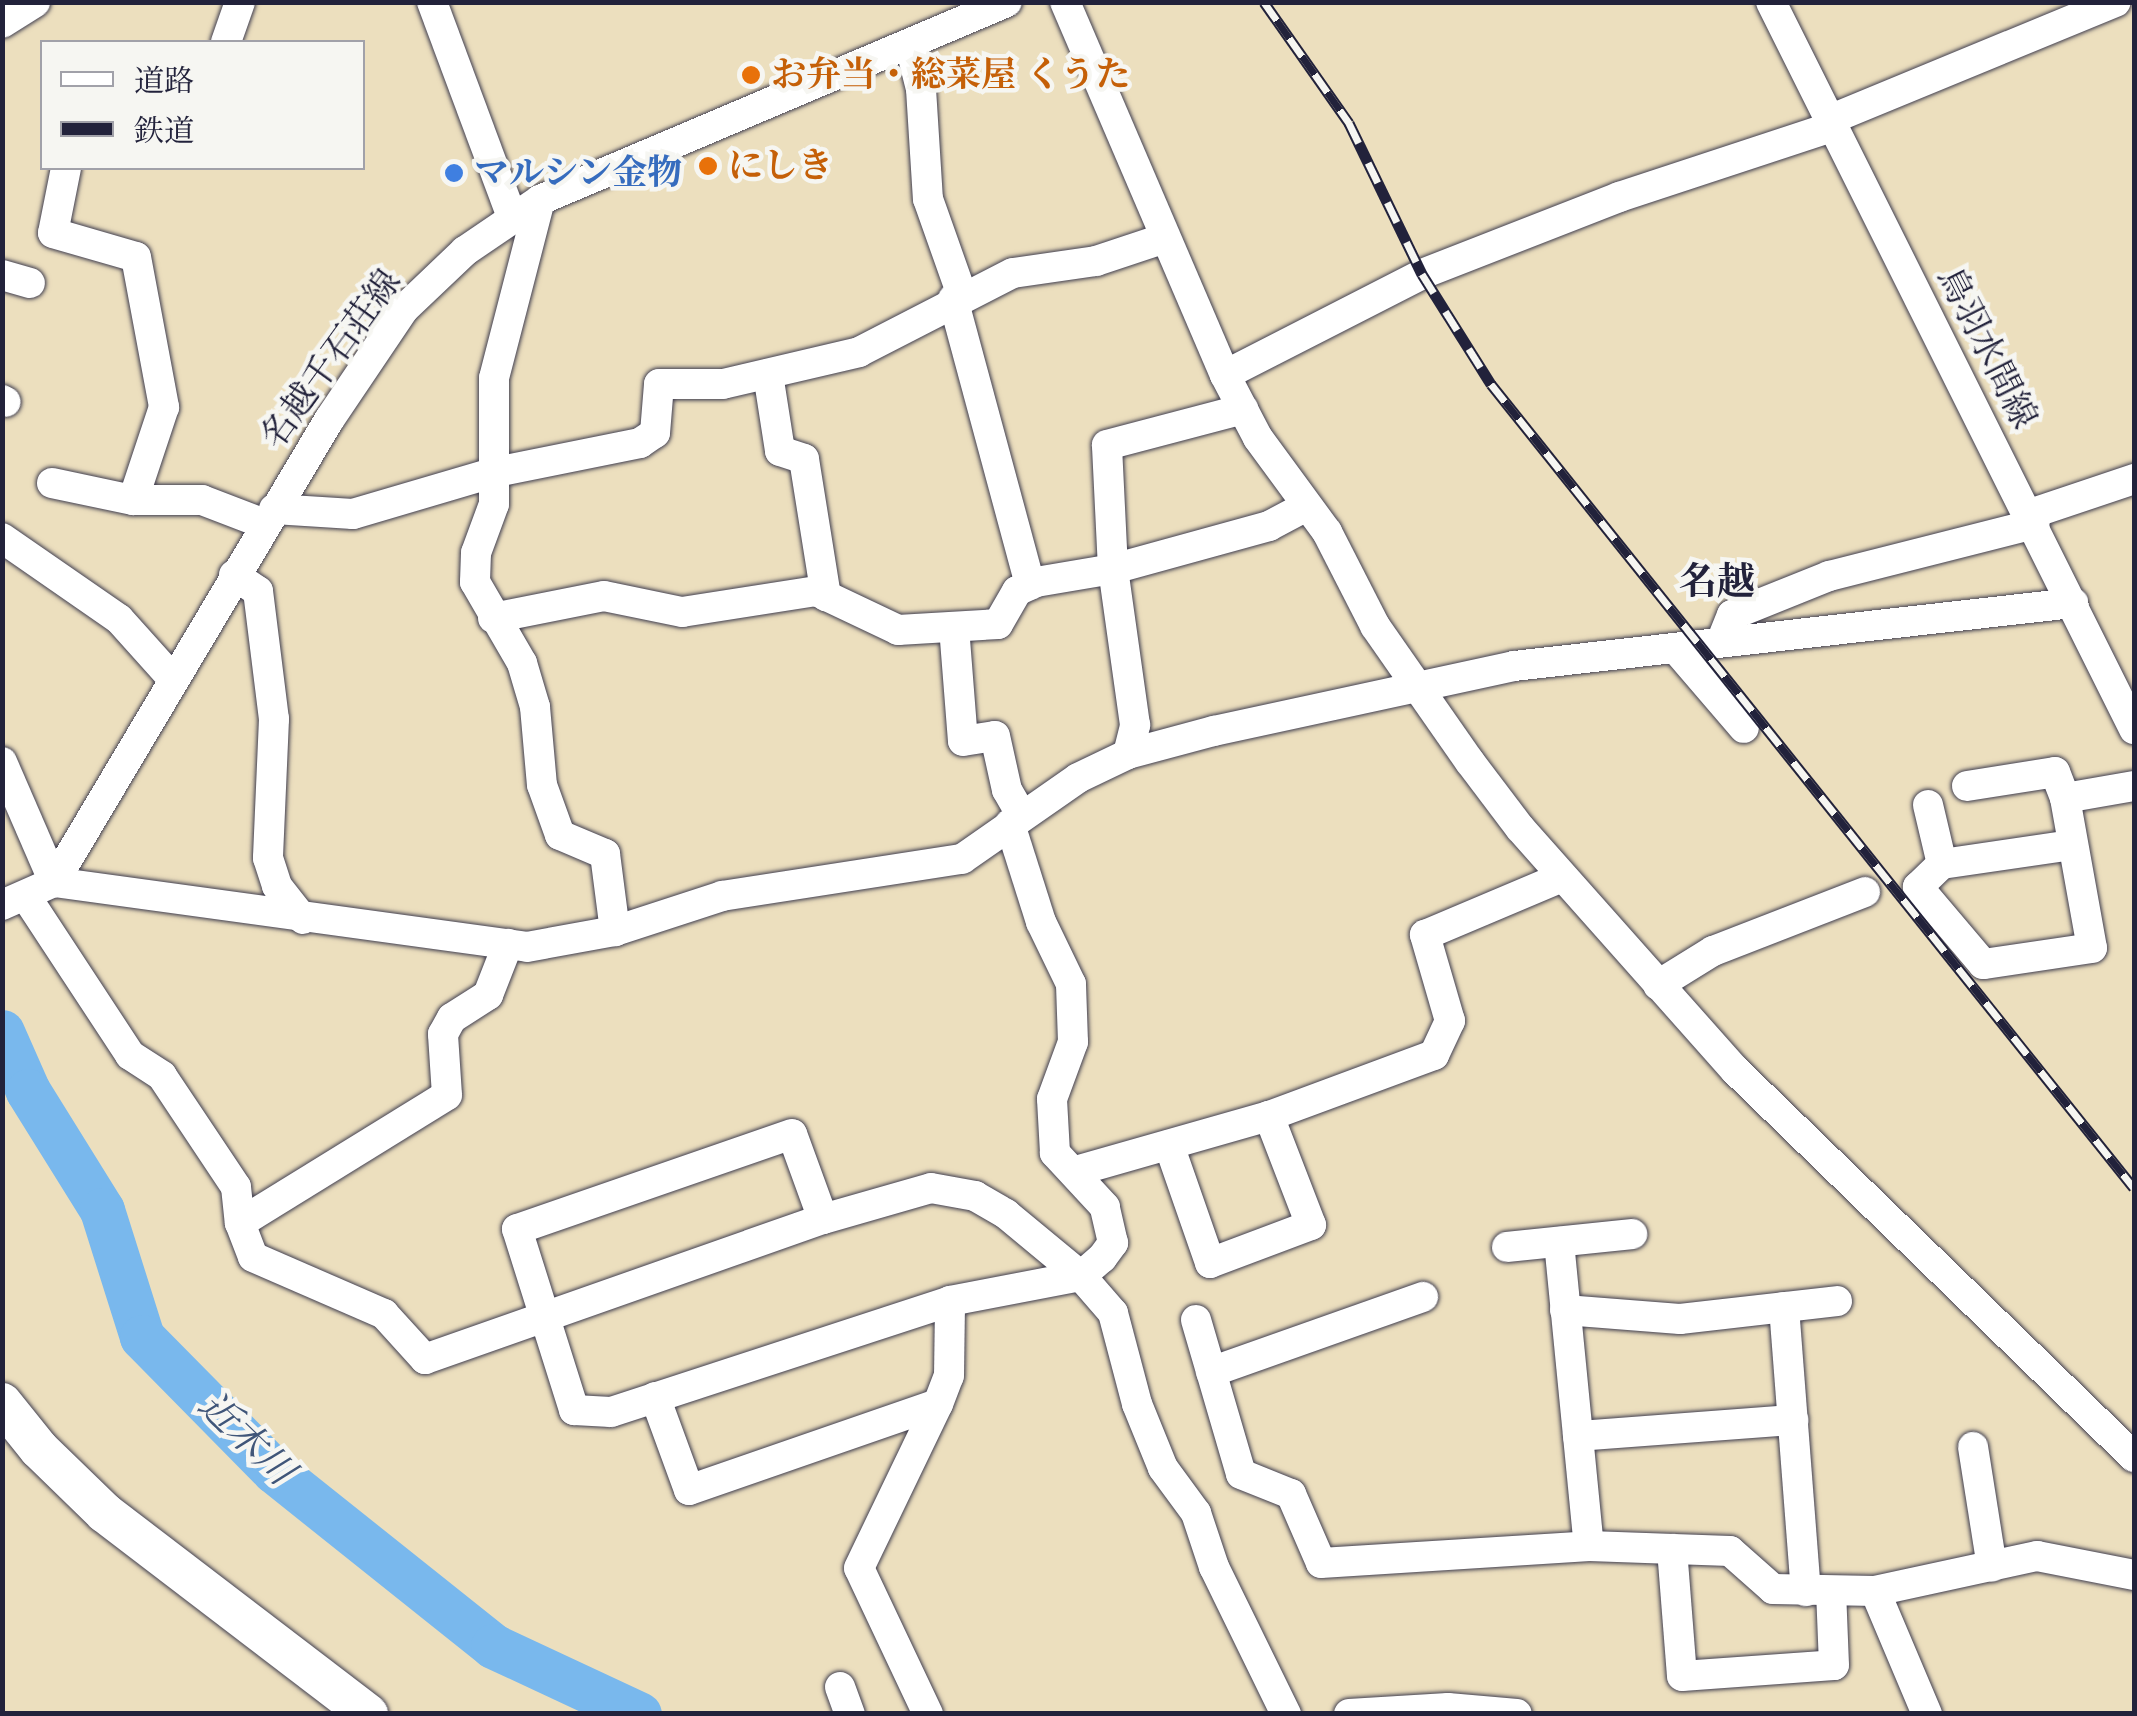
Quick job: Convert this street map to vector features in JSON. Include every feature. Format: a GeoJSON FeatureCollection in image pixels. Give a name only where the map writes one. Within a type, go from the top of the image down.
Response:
{"type":"FeatureCollection","features":[{"type":"Feature","properties":{"kind":"main road"},"geometry":{"type":"LineString","coordinates":[[2,1403],[39,1449],[105,1513],[368,1714]]}},
{"type":"Feature","properties":{"kind":"street"},"geometry":{"type":"LineString","coordinates":[[2,22],[35,2]]}},
{"type":"Feature","properties":{"kind":"street"},"geometry":{"type":"LineString","coordinates":[[227,40],[240,2]]}},
{"type":"Feature","properties":{"kind":"street"},"geometry":{"type":"LineString","coordinates":[[432,2],[512,214]]}},
{"type":"Feature","properties":{"kind":"street","name":"名越千石荘線"},"geometry":{"type":"LineString","coordinates":[[15,901],[54,882],[270,516],[404,310],[512,214],[1008,2]]}},
{"type":"Feature","properties":{"kind":"street"},"geometry":{"type":"LineString","coordinates":[[1064,2],[1243,410],[1304,507],[1327,532],[1375,626],[1520,828],[1734,1070],[2134,1457]]}},
{"type":"Feature","properties":{"kind":"street","name":"鳥羽水間線"},"geometry":{"type":"LineString","coordinates":[[1770,2],[2134,729]]}},
{"type":"Feature","properties":{"kind":"street"},"geometry":{"type":"LineString","coordinates":[[1225,376],[1422,274],[1620,197],[1831,124],[2116,2]]}},
{"type":"Feature","properties":{"kind":"street"},"geometry":{"type":"LineString","coordinates":[[910,45],[921,89],[928,199],[957,297],[1030,585]]}},
{"type":"Feature","properties":{"kind":"street"},"geometry":{"type":"LineString","coordinates":[[66,170],[53,233],[136,258],[164,408],[133,500]]}},
{"type":"Feature","properties":{"kind":"street"},"geometry":{"type":"LineString","coordinates":[[540,200],[494,378],[496,472],[475,582],[522,663],[535,707],[542,785],[560,835],[604,854],[615,931]]}},
{"type":"Feature","properties":{"kind":"street"},"geometry":{"type":"LineString","coordinates":[[52,483],[133,500],[202,500],[270,516],[353,514],[496,472],[640,443],[655,433],[659,384],[723,384],[859,352],[957,297],[1013,274],[1096,261],[1165,238]]}},
{"type":"Feature","properties":{"kind":"street"},"geometry":{"type":"LineString","coordinates":[[768,374],[780,451],[804,460],[826,596]]}},
{"type":"Feature","properties":{"kind":"street"},"geometry":{"type":"LineString","coordinates":[[1128,754],[1135,725],[1113,569],[1107,445],[1243,410]]}},
{"type":"Feature","properties":{"kind":"street"},"geometry":{"type":"LineString","coordinates":[[1721,642],[1732,615],[1830,576],[2032,519],[2134,478]]}},
{"type":"Feature","properties":{"kind":"street"},"geometry":{"type":"LineString","coordinates":[[493,618],[604,596],[682,612],[816,591],[898,630],[998,624],[1017,591],[1030,585],[1113,569],[1269,526],[1304,507]]}},
{"type":"Feature","properties":{"kind":"street"},"geometry":{"type":"LineString","coordinates":[[2,538],[119,618],[172,678]]}},
{"type":"Feature","properties":{"kind":"street"},"geometry":{"type":"LineString","coordinates":[[234,575],[258,591],[274,718],[268,858],[277,886],[303,919]]}},
{"type":"Feature","properties":{"kind":"street"},"geometry":{"type":"LineString","coordinates":[[2,762],[54,882],[508,944],[615,931],[722,896],[962,859],[1016,820],[1128,754],[1514,666],[2073,603]]}},
{"type":"Feature","properties":{"kind":"street"},"geometry":{"type":"LineString","coordinates":[[822,1220],[792,1134],[516,1229],[574,1410],[611,1412],[950,1301],[1082,1276],[1113,1243],[1105,1207],[1076,1172],[1054,1154],[1052,1099],[1072,1042],[1071,984],[1041,922],[995,736],[962,741],[954,627]]}},
{"type":"Feature","properties":{"kind":"street"},"geometry":{"type":"LineString","coordinates":[[1676,649],[1744,728]]}},
{"type":"Feature","properties":{"kind":"street"},"geometry":{"type":"LineString","coordinates":[[1967,786],[2055,772],[2065,798],[2092,948],[1983,964],[1918,888],[1942,864],[2073,845]]}},
{"type":"Feature","properties":{"kind":"street"},"geometry":{"type":"LineString","coordinates":[[2065,798],[2134,786]]}},
{"type":"Feature","properties":{"kind":"street"},"geometry":{"type":"LineString","coordinates":[[1928,805],[1942,864]]}},
{"type":"Feature","properties":{"kind":"street"},"geometry":{"type":"LineString","coordinates":[[1076,1172],[1269,1116],[1434,1056],[1450,1022],[1425,934],[1562,877]]}},
{"type":"Feature","properties":{"kind":"street"},"geometry":{"type":"LineString","coordinates":[[1658,985],[1712,951],[1866,892]]}},
{"type":"Feature","properties":{"kind":"street"},"geometry":{"type":"LineString","coordinates":[[15,901],[130,1056],[162,1076],[236,1186],[240,1223],[253,1258],[384,1314],[425,1359],[822,1220],[931,1188],[976,1196],[1082,1276],[1113,1313],[1137,1404],[1163,1468],[1196,1513],[1214,1566],[1286,1714]]}},
{"type":"Feature","properties":{"kind":"street"},"geometry":{"type":"LineString","coordinates":[[240,1223],[446,1095],[442,1034],[452,1018],[488,995],[508,944]]}},
{"type":"Feature","properties":{"kind":"street"},"geometry":{"type":"LineString","coordinates":[[1170,1145],[1210,1263],[1312,1225],[1269,1116]]}},
{"type":"Feature","properties":{"kind":"street"},"geometry":{"type":"LineString","coordinates":[[1507,1247],[1632,1234]]}},
{"type":"Feature","properties":{"kind":"street"},"geometry":{"type":"LineString","coordinates":[[1559,1242],[1589,1546]]}},
{"type":"Feature","properties":{"kind":"street"},"geometry":{"type":"LineString","coordinates":[[1211,1372],[1424,1297]]}},
{"type":"Feature","properties":{"kind":"street"},"geometry":{"type":"LineString","coordinates":[[928,1714],[859,1568],[949,1376],[950,1301]]}},
{"type":"Feature","properties":{"kind":"street"},"geometry":{"type":"LineString","coordinates":[[1566,1310],[1680,1318],[1837,1301]]}},
{"type":"Feature","properties":{"kind":"street"},"geometry":{"type":"LineString","coordinates":[[1672,1549],[1682,1676],[1834,1665],[1818,1591],[1793,1420],[1784,1307]]}},
{"type":"Feature","properties":{"kind":"street"},"geometry":{"type":"LineString","coordinates":[[1196,1320],[1241,1474],[1291,1494],[1321,1563],[1589,1546],[1730,1551],[1773,1590],[1875,1591],[2037,1556],[2134,1575]]}},
{"type":"Feature","properties":{"kind":"street"},"geometry":{"type":"LineString","coordinates":[[655,1397],[690,1490],[938,1404]]}},
{"type":"Feature","properties":{"kind":"street"},"geometry":{"type":"LineString","coordinates":[[1578,1436],[1793,1420]]}},
{"type":"Feature","properties":{"kind":"street"},"geometry":{"type":"LineString","coordinates":[[1973,1447],[1992,1566]]}},
{"type":"Feature","properties":{"kind":"street"},"geometry":{"type":"LineString","coordinates":[[1875,1591],[1927,1714]]}},
{"type":"Feature","properties":{"kind":"street"},"geometry":{"type":"LineString","coordinates":[[1350,1714],[1448,1708],[1517,1714]]}},
{"type":"Feature","properties":{"kind":"waterway","name":"近木川"},"geometry":{"type":"LineString","coordinates":[[2,1032],[28,1091],[102,1210],[142,1337],[274,1471],[493,1646],[639,1714]]}},
{"type":"Feature","properties":{"kind":"railway"},"geometry":{"type":"LineString","coordinates":[[1264,2],[1349,123],[1422,274],[1491,384],[2134,1188]]}},
{"type":"Feature","properties":{"kind":"place","name":"お弁当・総菜屋 くうた"},"geometry":{"type":"Point","coordinates":[751,75]}},
{"type":"Feature","properties":{"kind":"place","name":"にしき"},"geometry":{"type":"Point","coordinates":[708,166]}},
{"type":"Feature","properties":{"kind":"place","name":"マルシン金物"},"geometry":{"type":"Point","coordinates":[454,173]}},
{"type":"Feature","properties":{"kind":"district","name":"名越"},"geometry":{"type":"Point","coordinates":[1717,583]}}]}
